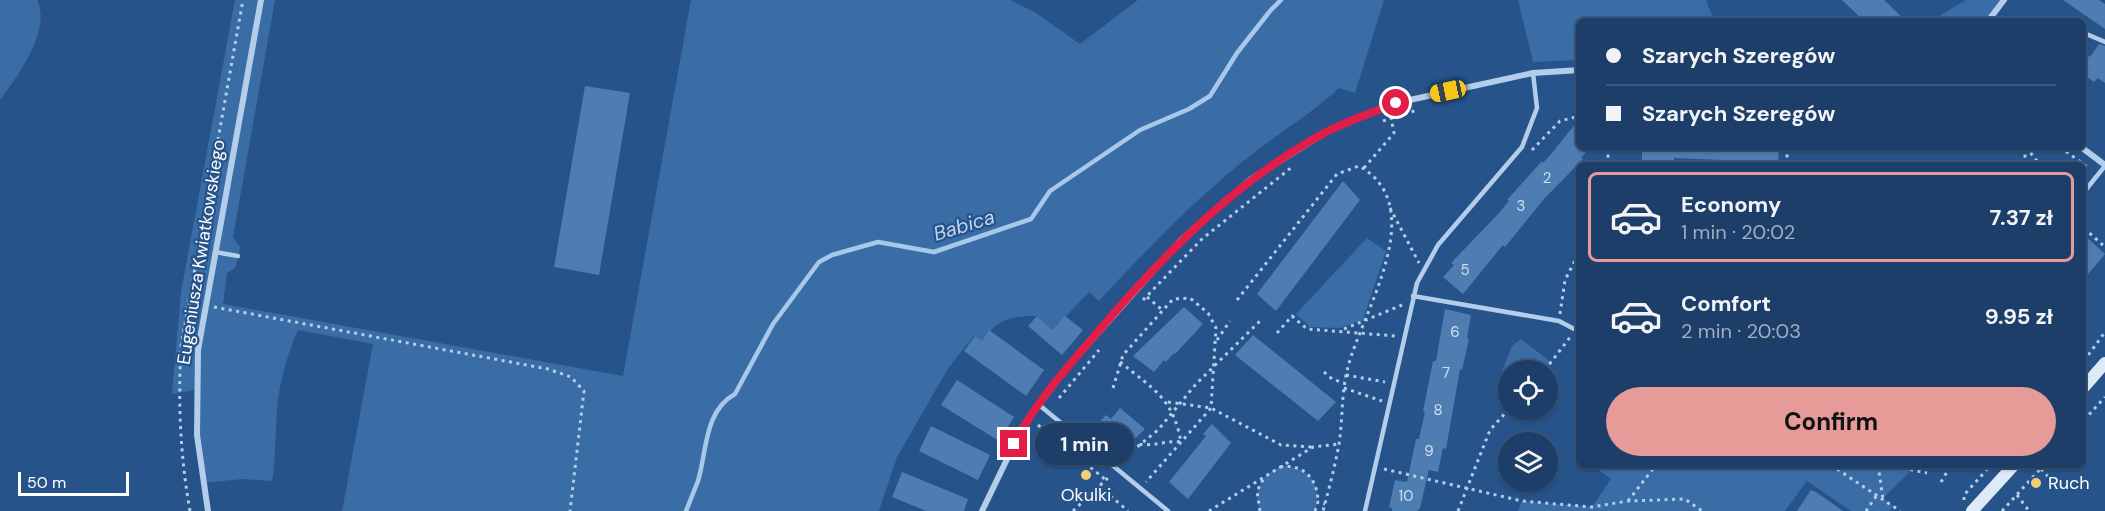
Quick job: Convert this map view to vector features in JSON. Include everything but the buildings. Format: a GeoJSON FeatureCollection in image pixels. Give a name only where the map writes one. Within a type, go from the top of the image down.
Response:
{"type":"FeatureCollection","features":[{"type":"Feature","properties":{"kind":"street","name":"Eugeniusza Kwiatkowskiego"},"geometry":{"type":"LineString","coordinates":[[208,511],[197,435],[198,350],[261,0]]}},
{"type":"Feature","properties":{"kind":"street"},"geometry":{"type":"LineString","coordinates":[[1990,18],[2004,0]]}},
{"type":"Feature","properties":{"kind":"street"},"geometry":{"type":"LineString","coordinates":[[982,511],[1014,444],[1038,404],[1110,317],[1180,240],[1232,194],[1270,166],[1331,129],[1396,103],[1533,74],[1576,70]]}},
{"type":"Feature","properties":{"kind":"street"},"geometry":{"type":"LineString","coordinates":[[2084,150],[2105,165]]}},
{"type":"Feature","properties":{"kind":"street"},"geometry":{"type":"LineString","coordinates":[[2086,385],[2105,363]]}},
{"type":"Feature","properties":{"kind":"street"},"geometry":{"type":"LineString","coordinates":[[1968,507],[2011,468]]}},
{"type":"Feature","properties":{"kind":"lane"},"geometry":{"type":"LineString","coordinates":[[2086,34],[2105,42]]}},
{"type":"Feature","properties":{"kind":"lane"},"geometry":{"type":"LineString","coordinates":[[1365,511],[1413,298],[1422,269],[1438,245],[1522,147],[1537,108],[1533,74]]}},
{"type":"Feature","properties":{"kind":"lane"},"geometry":{"type":"LineString","coordinates":[[2086,189],[2105,165]]}},
{"type":"Feature","properties":{"kind":"lane"},"geometry":{"type":"LineString","coordinates":[[214,252],[238,256]]}},
{"type":"Feature","properties":{"kind":"lane"},"geometry":{"type":"LineString","coordinates":[[1413,298],[1559,321],[1576,330]]}},
{"type":"Feature","properties":{"kind":"lane"},"geometry":{"type":"LineString","coordinates":[[1038,404],[1168,511]]}},
{"type":"Feature","properties":{"kind":"path"},"geometry":{"type":"LineString","coordinates":[[190,511],[180,442],[178,400],[181,346],[243,0]]}},
{"type":"Feature","properties":{"kind":"path"},"geometry":{"type":"LineString","coordinates":[[1380,122],[1426,107]]}},
{"type":"Feature","properties":{"kind":"path"},"geometry":{"type":"LineString","coordinates":[[1364,169],[1394,133],[1391,118]]}},
{"type":"Feature","properties":{"kind":"path"},"geometry":{"type":"LineString","coordinates":[[2028,150],[2038,162]]}},
{"type":"Feature","properties":{"kind":"path"},"geometry":{"type":"LineString","coordinates":[[2064,150],[2078,162]]}},
{"type":"Feature","properties":{"kind":"path"},"geometry":{"type":"LineString","coordinates":[[1139,305],[1202,238],[1295,165]]}},
{"type":"Feature","properties":{"kind":"path"},"geometry":{"type":"LineString","coordinates":[[1237,300],[1337,174],[1353,166],[1364,169],[1380,186],[1422,269]]}},
{"type":"Feature","properties":{"kind":"path"},"geometry":{"type":"LineString","coordinates":[[2086,168],[2097,175]]}},
{"type":"Feature","properties":{"kind":"path"},"geometry":{"type":"LineString","coordinates":[[1323,511],[1339,444],[1346,375],[1389,255],[1389,206]]}},
{"type":"Feature","properties":{"kind":"path"},"geometry":{"type":"LineString","coordinates":[[2086,230],[2105,247]]}},
{"type":"Feature","properties":{"kind":"path"},"geometry":{"type":"LineString","coordinates":[[1559,321],[1565,280],[1576,259]]}},
{"type":"Feature","properties":{"kind":"path"},"geometry":{"type":"LineString","coordinates":[[1146,297],[1162,310]]}},
{"type":"Feature","properties":{"kind":"path"},"geometry":{"type":"LineString","coordinates":[[1113,388],[1123,355],[1162,310],[1178,297],[1195,301],[1213,321],[1216,342],[1210,408],[1140,488]]}},
{"type":"Feature","properties":{"kind":"path"},"geometry":{"type":"LineString","coordinates":[[1341,330],[1413,298]]}},
{"type":"Feature","properties":{"kind":"path"},"geometry":{"type":"LineString","coordinates":[[223,309],[548,369],[571,377],[584,392],[570,511]]}},
{"type":"Feature","properties":{"kind":"path"},"geometry":{"type":"LineString","coordinates":[[1277,333],[1292,316],[1307,329],[1360,331],[1404,337]]}},
{"type":"Feature","properties":{"kind":"path"},"geometry":{"type":"LineString","coordinates":[[1073,511],[1106,480],[1138,444],[1158,430],[1261,320]]}},
{"type":"Feature","properties":{"kind":"path"},"geometry":{"type":"LineString","coordinates":[[1216,342],[1230,321]]}},
{"type":"Feature","properties":{"kind":"path"},"geometry":{"type":"LineString","coordinates":[[2086,358],[2105,332]]}},
{"type":"Feature","properties":{"kind":"path"},"geometry":{"type":"LineString","coordinates":[[1553,360],[1576,333]]}},
{"type":"Feature","properties":{"kind":"path"},"geometry":{"type":"LineString","coordinates":[[1048,412],[1101,347]]}},
{"type":"Feature","properties":{"kind":"path"},"geometry":{"type":"LineString","coordinates":[[1120,362],[1168,402],[1174,412],[1180,442]]}},
{"type":"Feature","properties":{"kind":"path"},"geometry":{"type":"LineString","coordinates":[[1324,372],[1332,379],[1344,383]]}},
{"type":"Feature","properties":{"kind":"path"},"geometry":{"type":"LineString","coordinates":[[1346,375],[1394,384]]}},
{"type":"Feature","properties":{"kind":"path"},"geometry":{"type":"LineString","coordinates":[[1344,388],[1389,403]]}},
{"type":"Feature","properties":{"kind":"path"},"geometry":{"type":"LineString","coordinates":[[2086,418],[2105,397]]}},
{"type":"Feature","properties":{"kind":"path"},"geometry":{"type":"LineString","coordinates":[[1168,402],[1210,408],[1281,445],[1313,447],[1339,444]]}},
{"type":"Feature","properties":{"kind":"path"},"geometry":{"type":"LineString","coordinates":[[1458,511],[1490,430],[1499,420]]}},
{"type":"Feature","properties":{"kind":"path"},"geometry":{"type":"LineString","coordinates":[[1038,425],[1106,480]]}},
{"type":"Feature","properties":{"kind":"path"},"geometry":{"type":"LineString","coordinates":[[1138,444],[1149,446],[1172,441],[1180,442]]}},
{"type":"Feature","properties":{"kind":"path"},"geometry":{"type":"LineString","coordinates":[[1209,511],[1313,447]]}},
{"type":"Feature","properties":{"kind":"path"},"geometry":{"type":"LineString","coordinates":[[1274,469],[1293,466],[1302,470],[1315,483],[1318,502],[1315,511]]}},
{"type":"Feature","properties":{"kind":"path"},"geometry":{"type":"LineString","coordinates":[[1628,501],[1654,468]]}},
{"type":"Feature","properties":{"kind":"path"},"geometry":{"type":"LineString","coordinates":[[1836,468],[1900,511]]}},
{"type":"Feature","properties":{"kind":"path"},"geometry":{"type":"LineString","coordinates":[[1878,468],[1882,499]]}},
{"type":"Feature","properties":{"kind":"path"},"geometry":{"type":"LineString","coordinates":[[1909,468],[1927,473]]}},
{"type":"Feature","properties":{"kind":"path"},"geometry":{"type":"LineString","coordinates":[[1941,482],[1949,468]]}},
{"type":"Feature","properties":{"kind":"path"},"geometry":{"type":"LineString","coordinates":[[1968,507],[1964,495],[1988,468]]}},
{"type":"Feature","properties":{"kind":"path"},"geometry":{"type":"LineString","coordinates":[[1384,469],[1522,501],[1592,507],[1628,501],[1684,499],[1702,511]]}},
{"type":"Feature","properties":{"kind":"path"},"geometry":{"type":"LineString","coordinates":[[2002,511],[2041,469],[2060,488]]}},
{"type":"Feature","properties":{"kind":"path"},"geometry":{"type":"LineString","coordinates":[[1260,511],[1257,491],[1266,474]]}},
{"type":"Feature","properties":{"kind":"path"},"geometry":{"type":"LineString","coordinates":[[1099,486],[1128,511]]}},
{"type":"Feature","properties":{"kind":"path"},"geometry":{"type":"LineString","coordinates":[[1866,511],[1877,495]]}},
{"type":"Feature","properties":{"kind":"path"},"geometry":{"type":"LineString","coordinates":[[2017,495],[2029,511]]}},
{"type":"Feature","properties":{"kind":"path"},"geometry":{"type":"LineString","coordinates":[[1318,502],[1325,504]]}},
{"type":"Feature","properties":{"kind":"path"},"geometry":{"type":"LineString","coordinates":[[1889,511],[1893,506]]}},
{"type":"Feature","properties":{"kind":"shaded area"},"geometry":{"type":"Polygon","coordinates":[[[0,0],[37,0],[40,25],[23,66],[0,100],[0,0]]]}},
{"type":"Feature","properties":{"kind":"shaded area"},"geometry":{"type":"Polygon","coordinates":[[[235,0],[275,0],[233,237],[240,247],[236,267],[227,273],[223,304],[623,376],[691,0],[1010,0],[1036,13],[1080,44],[1138,0],[1384,0],[1355,93],[1339,88],[1251,155],[1172,225],[1099,301],[1089,292],[1053,330],[1037,316],[1028,316],[1012,318],[1000,323],[982,341],[974,336],[949,367],[897,457],[879,511],[342,511],[373,344],[298,330],[287,359],[280,390],[272,481],[242,479],[202,483],[195,390],[172,394],[181,292],[235,0]]]}},
{"type":"Feature","properties":{"kind":"shaded area"},"geometry":{"type":"Polygon","coordinates":[[[1518,0],[1706,0],[1713,18],[1576,18],[1576,60],[1533,62],[1518,0]]]}},
{"type":"Feature","properties":{"kind":"shaded area"},"geometry":{"type":"Polygon","coordinates":[[[1966,0],[2004,0],[1990,18],[1936,18],[1966,0]]]}},
{"type":"Feature","properties":{"kind":"shaded area"},"geometry":{"type":"Polygon","coordinates":[[[1367,238],[1386,251],[1363,320],[1339,328],[1310,327],[1296,314],[1367,238]]]}},
{"type":"Feature","properties":{"kind":"shaded area"},"geometry":{"type":"Polygon","coordinates":[[[1521,339],[1548,360],[1506,360],[1512,346],[1521,339]]]}},
{"type":"Feature","properties":{"kind":"shaded area"},"geometry":{"type":"Polygon","coordinates":[[[1283,466],[1300,470],[1312,480],[1317,494],[1315,511],[1260,511],[1258,496],[1261,483],[1270,473],[1283,466]]]}},
{"type":"Feature","properties":{"kind":"shaded area"},"geometry":{"type":"Polygon","coordinates":[[[1598,468],[1909,468],[1912,470],[1883,498],[1893,506],[1889,511],[1851,511],[1807,481],[1785,511],[1518,511],[1522,501],[1592,507],[1611,479],[1598,468]]]}},
{"type":"Feature","properties":{"kind":"waterway","name":"Babica"},"geometry":{"type":"LineString","coordinates":[[686,511],[698,481],[708,433],[717,411],[735,394],[773,324],[819,262],[832,255],[878,242],[934,252],[1031,219],[1050,191],[1140,130],[1189,109],[1210,96],[1237,53],[1281,0]]}},
{"type":"Feature","properties":{"kind":"place","name":"Okulki"},"geometry":{"type":"Point","coordinates":[1086,475]}},
{"type":"Feature","properties":{"kind":"place","name":"Ruch"},"geometry":{"type":"Point","coordinates":[2036,483]}},
{"type":"Feature","properties":{"kind":"route"},"geometry":{"type":"LineString","coordinates":[[1014,444],[1033,411],[1065,370],[1180,240],[1232,194],[1290,153],[1331,129],[1396,103]]}}]}
